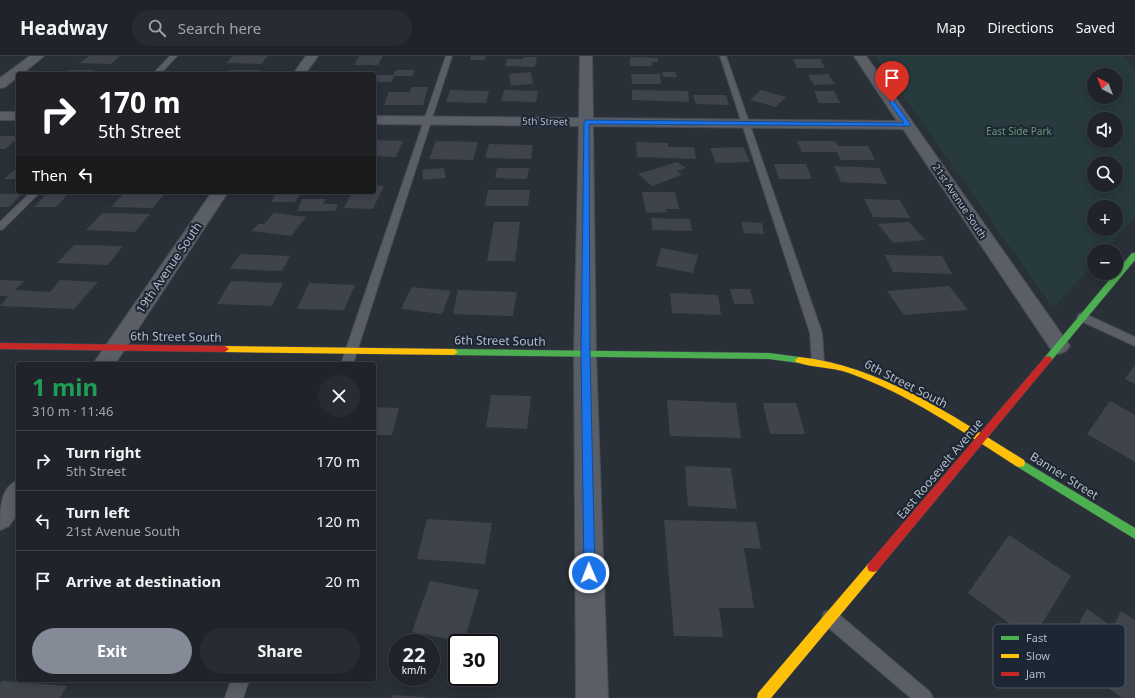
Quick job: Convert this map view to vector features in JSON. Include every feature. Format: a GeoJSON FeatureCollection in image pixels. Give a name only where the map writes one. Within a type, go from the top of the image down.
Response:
{"type":"FeatureCollection","features":[{"type":"Feature","properties":{"kind":"street"},"geometry":{"type":"LineString","coordinates":[[16,72],[38,56]]}},
{"type":"Feature","properties":{"kind":"street"},"geometry":{"type":"LineString","coordinates":[[301,72],[312,56]]}},
{"type":"Feature","properties":{"kind":"street"},"geometry":{"type":"LineString","coordinates":[[586,56],[585,354],[592,698]]}},
{"type":"Feature","properties":{"kind":"street","name":"21st Avenue South"},"geometry":{"type":"LineString","coordinates":[[860,56],[1059,346]]}},
{"type":"Feature","properties":{"kind":"street"},"geometry":{"type":"LineString","coordinates":[[0,84],[16,72]]}},
{"type":"Feature","properties":{"kind":"street"},"geometry":{"type":"LineString","coordinates":[[0,116],[16,116]]}},
{"type":"Feature","properties":{"kind":"street","name":"5th Street"},"geometry":{"type":"LineString","coordinates":[[376,120],[908,125]]}},
{"type":"Feature","properties":{"kind":"street","name":"19th Avenue South"},"geometry":{"type":"LineString","coordinates":[[106,362],[219,194]]}},
{"type":"Feature","properties":{"kind":"street","name":"East Roosevelt Avenue"},"geometry":{"type":"LineString","coordinates":[[763,698],[1135,255]]}},
{"type":"Feature","properties":{"kind":"street","name":"6th Street South"},"geometry":{"type":"LineString","coordinates":[[0,346],[769,356],[818,362],[860,373],[937,412],[981,439]]}},
{"type":"Feature","properties":{"kind":"street","name":"Banner Street"},"geometry":{"type":"LineString","coordinates":[[981,439],[1135,534]]}},
{"type":"Feature","properties":{"kind":"street"},"geometry":{"type":"LineString","coordinates":[[0,518],[16,495]]}},
{"type":"Feature","properties":{"kind":"lane"},"geometry":{"type":"LineString","coordinates":[[158,72],[174,56]]}},
{"type":"Feature","properties":{"kind":"lane"},"geometry":{"type":"LineString","coordinates":[[348,362],[449,56]]}},
{"type":"Feature","properties":{"kind":"lane"},"geometry":{"type":"LineString","coordinates":[[723,56],[816,333],[818,362]]}},
{"type":"Feature","properties":{"kind":"lane"},"geometry":{"type":"LineString","coordinates":[[0,228],[34,194]]}},
{"type":"Feature","properties":{"kind":"lane"},"geometry":{"type":"LineString","coordinates":[[1083,317],[1135,342]]}},
{"type":"Feature","properties":{"kind":"lane"},"geometry":{"type":"LineString","coordinates":[[830,618],[924,698]]}},
{"type":"Feature","properties":{"kind":"lane"},"geometry":{"type":"LineString","coordinates":[[234,698],[239,682]]}},
{"type":"Feature","properties":{"kind":"green space","name":"East Side Park"},"geometry":{"type":"Polygon","coordinates":[[[875,56],[1121,56],[1135,67],[1135,217],[1123,231],[1123,200],[1087,200],[1087,236],[1118,236],[1111,244],[1087,244],[1087,271],[1053,308],[875,56]]]}},
{"type":"Feature","properties":{"kind":"building"},"geometry":{"type":"Polygon","coordinates":[[[89,56],[120,56],[111,64],[79,63],[89,56]]]}},
{"type":"Feature","properties":{"kind":"building"},"geometry":{"type":"Polygon","coordinates":[[[233,56],[268,56],[261,64],[226,63],[233,56]]]}},
{"type":"Feature","properties":{"kind":"building"},"geometry":{"type":"Polygon","coordinates":[[[359,56],[383,56],[378,65],[354,65],[359,56]]]}},
{"type":"Feature","properties":{"kind":"building"},"geometry":{"type":"Polygon","coordinates":[[[471,56],[486,56],[484,60],[470,60],[471,56]]]}},
{"type":"Feature","properties":{"kind":"building"},"geometry":{"type":"Polygon","coordinates":[[[523,57],[537,57],[535,67],[505,66],[507,59],[523,59],[523,57]]]}},
{"type":"Feature","properties":{"kind":"building"},"geometry":{"type":"Polygon","coordinates":[[[630,57],[658,58],[658,62],[652,62],[652,66],[630,66],[630,57]]]}},
{"type":"Feature","properties":{"kind":"building"},"geometry":{"type":"Polygon","coordinates":[[[793,59],[820,59],[825,68],[797,68],[793,59]]]}},
{"type":"Feature","properties":{"kind":"building"},"geometry":{"type":"Polygon","coordinates":[[[69,70],[95,70],[92,72],[66,72],[69,70]]]}},
{"type":"Feature","properties":{"kind":"building"},"geometry":{"type":"Polygon","coordinates":[[[229,70],[261,70],[260,72],[227,72],[229,70]]]}},
{"type":"Feature","properties":{"kind":"building"},"geometry":{"type":"Polygon","coordinates":[[[396,70],[415,70],[412,76],[394,76],[391,82],[376,82],[376,75],[393,75],[396,70]]]}},
{"type":"Feature","properties":{"kind":"building"},"geometry":{"type":"Polygon","coordinates":[[[347,71],[372,71],[372,72],[346,72],[347,71]]]}},
{"type":"Feature","properties":{"kind":"building"},"geometry":{"type":"Polygon","coordinates":[[[531,72],[533,84],[511,86],[509,74],[531,72]]]}},
{"type":"Feature","properties":{"kind":"building"},"geometry":{"type":"Polygon","coordinates":[[[662,72],[675,72],[677,77],[663,77],[662,72]]]}},
{"type":"Feature","properties":{"kind":"building"},"geometry":{"type":"Polygon","coordinates":[[[631,74],[660,74],[661,84],[632,84],[631,74]]]}},
{"type":"Feature","properties":{"kind":"building"},"geometry":{"type":"Polygon","coordinates":[[[828,74],[835,84],[814,85],[808,75],[828,74]]]}},
{"type":"Feature","properties":{"kind":"building"},"geometry":{"type":"Polygon","coordinates":[[[411,87],[428,87],[423,105],[384,105],[389,92],[410,92],[411,87]]]}},
{"type":"Feature","properties":{"kind":"building"},"geometry":{"type":"Polygon","coordinates":[[[450,90],[489,91],[486,103],[446,102],[450,90]]]}},
{"type":"Feature","properties":{"kind":"building"},"geometry":{"type":"Polygon","coordinates":[[[504,90],[538,91],[536,102],[501,101],[504,90]]]}},
{"type":"Feature","properties":{"kind":"building"},"geometry":{"type":"Polygon","coordinates":[[[632,90],[688,91],[689,102],[632,100],[632,90]]]}},
{"type":"Feature","properties":{"kind":"building"},"geometry":{"type":"Polygon","coordinates":[[[761,90],[786,97],[776,107],[750,100],[761,90]]]}},
{"type":"Feature","properties":{"kind":"building"},"geometry":{"type":"Polygon","coordinates":[[[814,91],[834,91],[840,103],[819,103],[814,91]]]}},
{"type":"Feature","properties":{"kind":"building"},"geometry":{"type":"Polygon","coordinates":[[[693,95],[726,95],[729,105],[696,104],[693,95]]]}},
{"type":"Feature","properties":{"kind":"building"},"geometry":{"type":"Polygon","coordinates":[[[0,136],[16,136],[16,140],[5,149],[0,149],[0,136]]]}},
{"type":"Feature","properties":{"kind":"building"},"geometry":{"type":"Polygon","coordinates":[[[376,140],[403,141],[396,157],[376,156],[376,140]]]}},
{"type":"Feature","properties":{"kind":"building"},"geometry":{"type":"Polygon","coordinates":[[[436,141],[478,142],[473,160],[429,159],[436,141]]]}},
{"type":"Feature","properties":{"kind":"building"},"geometry":{"type":"Polygon","coordinates":[[[797,141],[835,141],[838,146],[868,146],[875,160],[841,160],[837,152],[802,152],[797,141]]]}},
{"type":"Feature","properties":{"kind":"building"},"geometry":{"type":"Polygon","coordinates":[[[636,142],[668,143],[668,147],[694,147],[696,159],[637,157],[636,142]]]}},
{"type":"Feature","properties":{"kind":"building"},"geometry":{"type":"Polygon","coordinates":[[[489,144],[533,145],[531,159],[485,158],[489,144]]]}},
{"type":"Feature","properties":{"kind":"building"},"geometry":{"type":"Polygon","coordinates":[[[743,147],[750,162],[716,163],[710,148],[743,147]]]}},
{"type":"Feature","properties":{"kind":"building"},"geometry":{"type":"Polygon","coordinates":[[[677,162],[686,168],[677,171],[682,175],[652,186],[638,174],[677,162]]]}},
{"type":"Feature","properties":{"kind":"building"},"geometry":{"type":"Polygon","coordinates":[[[774,164],[806,164],[812,179],[779,179],[774,164]]]}},
{"type":"Feature","properties":{"kind":"building"},"geometry":{"type":"Polygon","coordinates":[[[834,166],[879,168],[887,184],[841,182],[834,166]]]}},
{"type":"Feature","properties":{"kind":"building"},"geometry":{"type":"Polygon","coordinates":[[[444,168],[446,178],[423,180],[422,170],[444,168]]]}},
{"type":"Feature","properties":{"kind":"building"},"geometry":{"type":"Polygon","coordinates":[[[497,168],[529,168],[527,179],[495,178],[497,168]]]}},
{"type":"Feature","properties":{"kind":"building"},"geometry":{"type":"Polygon","coordinates":[[[16,169],[16,179],[4,179],[16,169]]]}},
{"type":"Feature","properties":{"kind":"building"},"geometry":{"type":"Polygon","coordinates":[[[376,185],[384,186],[373,209],[344,208],[351,194],[376,194],[376,185]]]}},
{"type":"Feature","properties":{"kind":"building"},"geometry":{"type":"Polygon","coordinates":[[[488,190],[530,190],[528,206],[485,206],[488,190]]]}},
{"type":"Feature","properties":{"kind":"building"},"geometry":{"type":"Polygon","coordinates":[[[642,192],[675,192],[679,209],[666,209],[667,212],[646,213],[642,192]]]}},
{"type":"Feature","properties":{"kind":"building"},"geometry":{"type":"Polygon","coordinates":[[[0,194],[22,194],[9,207],[0,207],[0,194]]]}},
{"type":"Feature","properties":{"kind":"building"},"geometry":{"type":"Polygon","coordinates":[[[46,194],[68,194],[56,207],[34,207],[46,194]]]}},
{"type":"Feature","properties":{"kind":"building"},"geometry":{"type":"Polygon","coordinates":[[[123,194],[164,194],[153,208],[111,207],[123,194]]]}},
{"type":"Feature","properties":{"kind":"building"},"geometry":{"type":"Polygon","coordinates":[[[276,194],[300,194],[295,202],[271,202],[276,194]]]}},
{"type":"Feature","properties":{"kind":"building"},"geometry":{"type":"Polygon","coordinates":[[[302,199],[326,199],[323,204],[338,204],[335,211],[297,211],[302,199]]]}},
{"type":"Feature","properties":{"kind":"building"},"geometry":{"type":"Polygon","coordinates":[[[864,199],[900,200],[910,218],[873,217],[864,199]]]}},
{"type":"Feature","properties":{"kind":"building"},"geometry":{"type":"Polygon","coordinates":[[[102,213],[150,214],[135,232],[86,230],[102,213]]]}},
{"type":"Feature","properties":{"kind":"building"},"geometry":{"type":"Polygon","coordinates":[[[274,213],[306,217],[291,236],[252,231],[258,224],[264,224],[274,213]]]}},
{"type":"Feature","properties":{"kind":"building"},"geometry":{"type":"Polygon","coordinates":[[[651,218],[690,219],[692,231],[652,230],[651,218]]]}},
{"type":"Feature","properties":{"kind":"building"},"geometry":{"type":"Polygon","coordinates":[[[494,222],[520,222],[515,261],[487,261],[494,222]]]}},
{"type":"Feature","properties":{"kind":"building"},"geometry":{"type":"Polygon","coordinates":[[[741,222],[762,223],[764,234],[744,233],[741,222]]]}},
{"type":"Feature","properties":{"kind":"building"},"geometry":{"type":"Polygon","coordinates":[[[909,222],[925,240],[893,243],[878,224],[909,222]]]}},
{"type":"Feature","properties":{"kind":"building"},"geometry":{"type":"Polygon","coordinates":[[[74,245],[123,246],[108,265],[57,263],[74,245]]]}},
{"type":"Feature","properties":{"kind":"building"},"geometry":{"type":"Polygon","coordinates":[[[661,248],[698,255],[693,273],[656,266],[661,248]]]}},
{"type":"Feature","properties":{"kind":"building"},"geometry":{"type":"Polygon","coordinates":[[[240,254],[290,256],[282,271],[230,269],[240,254]]]}},
{"type":"Feature","properties":{"kind":"building"},"geometry":{"type":"Polygon","coordinates":[[[885,255],[942,256],[952,274],[893,272],[885,255]]]}},
{"type":"Feature","properties":{"kind":"building"},"geometry":{"type":"Polygon","coordinates":[[[0,280],[24,281],[15,290],[50,292],[60,280],[98,282],[74,309],[0,306],[8,296],[0,296],[0,280]]]}},
{"type":"Feature","properties":{"kind":"building"},"geometry":{"type":"Polygon","coordinates":[[[231,281],[283,283],[272,306],[217,304],[231,281]]]}},
{"type":"Feature","properties":{"kind":"building"},"geometry":{"type":"Polygon","coordinates":[[[309,283],[355,285],[344,310],[297,309],[309,283]]]}},
{"type":"Feature","properties":{"kind":"building"},"geometry":{"type":"Polygon","coordinates":[[[949,286],[968,310],[904,315],[887,291],[949,286]]]}},
{"type":"Feature","properties":{"kind":"building"},"geometry":{"type":"Polygon","coordinates":[[[412,287],[451,291],[442,314],[401,309],[412,287]]]}},
{"type":"Feature","properties":{"kind":"building"},"geometry":{"type":"Polygon","coordinates":[[[730,289],[750,289],[754,304],[734,304],[730,289]]]}},
{"type":"Feature","properties":{"kind":"building"},"geometry":{"type":"Polygon","coordinates":[[[458,290],[517,292],[513,316],[453,314],[458,290]]]}},
{"type":"Feature","properties":{"kind":"building"},"geometry":{"type":"Polygon","coordinates":[[[670,293],[718,295],[721,315],[672,313],[670,293]]]}},
{"type":"Feature","properties":{"kind":"building"},"geometry":{"type":"Polygon","coordinates":[[[1135,365],[1135,384],[1125,379],[1135,365]]]}},
{"type":"Feature","properties":{"kind":"building"},"geometry":{"type":"Polygon","coordinates":[[[491,395],[531,396],[527,429],[486,427],[491,395]]]}},
{"type":"Feature","properties":{"kind":"building"},"geometry":{"type":"Polygon","coordinates":[[[667,400],[736,403],[741,438],[670,436],[667,400]]]}},
{"type":"Feature","properties":{"kind":"building"},"geometry":{"type":"Polygon","coordinates":[[[1110,401],[1135,415],[1135,462],[1087,434],[1110,401]]]}},
{"type":"Feature","properties":{"kind":"building"},"geometry":{"type":"Polygon","coordinates":[[[763,403],[796,403],[805,434],[770,434],[763,403]]]}},
{"type":"Feature","properties":{"kind":"building"},"geometry":{"type":"Polygon","coordinates":[[[376,407],[399,408],[392,435],[376,435],[376,407]]]}},
{"type":"Feature","properties":{"kind":"building"},"geometry":{"type":"Polygon","coordinates":[[[685,466],[731,468],[737,509],[688,506],[685,466]]]}},
{"type":"Feature","properties":{"kind":"building"},"geometry":{"type":"Polygon","coordinates":[[[427,519],[492,523],[485,564],[417,559],[427,519]]]}},
{"type":"Feature","properties":{"kind":"building"},"geometry":{"type":"Polygon","coordinates":[[[664,520],[756,522],[761,549],[744,548],[754,608],[719,608],[723,637],[674,636],[664,520]]]}},
{"type":"Feature","properties":{"kind":"building"},"geometry":{"type":"Polygon","coordinates":[[[1009,535],[1071,576],[1042,624],[1010,624],[968,593],[1009,535]]]}},
{"type":"Feature","properties":{"kind":"building"},"geometry":{"type":"Polygon","coordinates":[[[430,581],[479,590],[466,634],[448,634],[448,639],[440,637],[440,634],[422,634],[412,632],[430,581]]]}},
{"type":"Feature","properties":{"kind":"building"},"geometry":{"type":"Polygon","coordinates":[[[1087,609],[1109,624],[1078,624],[1087,609]]]}},
{"type":"Feature","properties":{"kind":"building"},"geometry":{"type":"Polygon","coordinates":[[[1121,611],[1135,620],[1135,698],[1122,698],[1109,688],[1125,688],[1125,624],[1114,624],[1121,611]]]}},
{"type":"Feature","properties":{"kind":"building"},"geometry":{"type":"Polygon","coordinates":[[[2,681],[67,686],[60,698],[0,698],[0,684],[2,681]]]}},
{"type":"Feature","properties":{"kind":"building"},"geometry":{"type":"Polygon","coordinates":[[[392,695],[426,697],[391,698],[392,695]]]}},
{"type":"Feature","properties":{"kind":"traffic: fast"},"geometry":{"type":"LineString","coordinates":[[1048,359],[1135,255]]}},
{"type":"Feature","properties":{"kind":"traffic: fast"},"geometry":{"type":"LineString","coordinates":[[454,352],[769,356],[799,360]]}},
{"type":"Feature","properties":{"kind":"traffic: fast"},"geometry":{"type":"LineString","coordinates":[[1020,463],[1135,534]]}},
{"type":"Feature","properties":{"kind":"traffic: slow"},"geometry":{"type":"LineString","coordinates":[[225,349],[454,352]]}},
{"type":"Feature","properties":{"kind":"traffic: slow"},"geometry":{"type":"LineString","coordinates":[[799,360],[822,363],[846,369],[882,383],[942,415],[1020,463]]}},
{"type":"Feature","properties":{"kind":"traffic: slow"},"geometry":{"type":"LineString","coordinates":[[763,698],[873,567]]}},
{"type":"Feature","properties":{"kind":"traffic: jam"},"geometry":{"type":"LineString","coordinates":[[0,346],[225,349]]}},
{"type":"Feature","properties":{"kind":"traffic: jam"},"geometry":{"type":"LineString","coordinates":[[873,567],[1048,359]]}},
{"type":"Feature","properties":{"kind":"route"},"geometry":{"type":"LineString","coordinates":[[589,573],[585,354],[586,122],[908,125],[892,102]]}}]}
